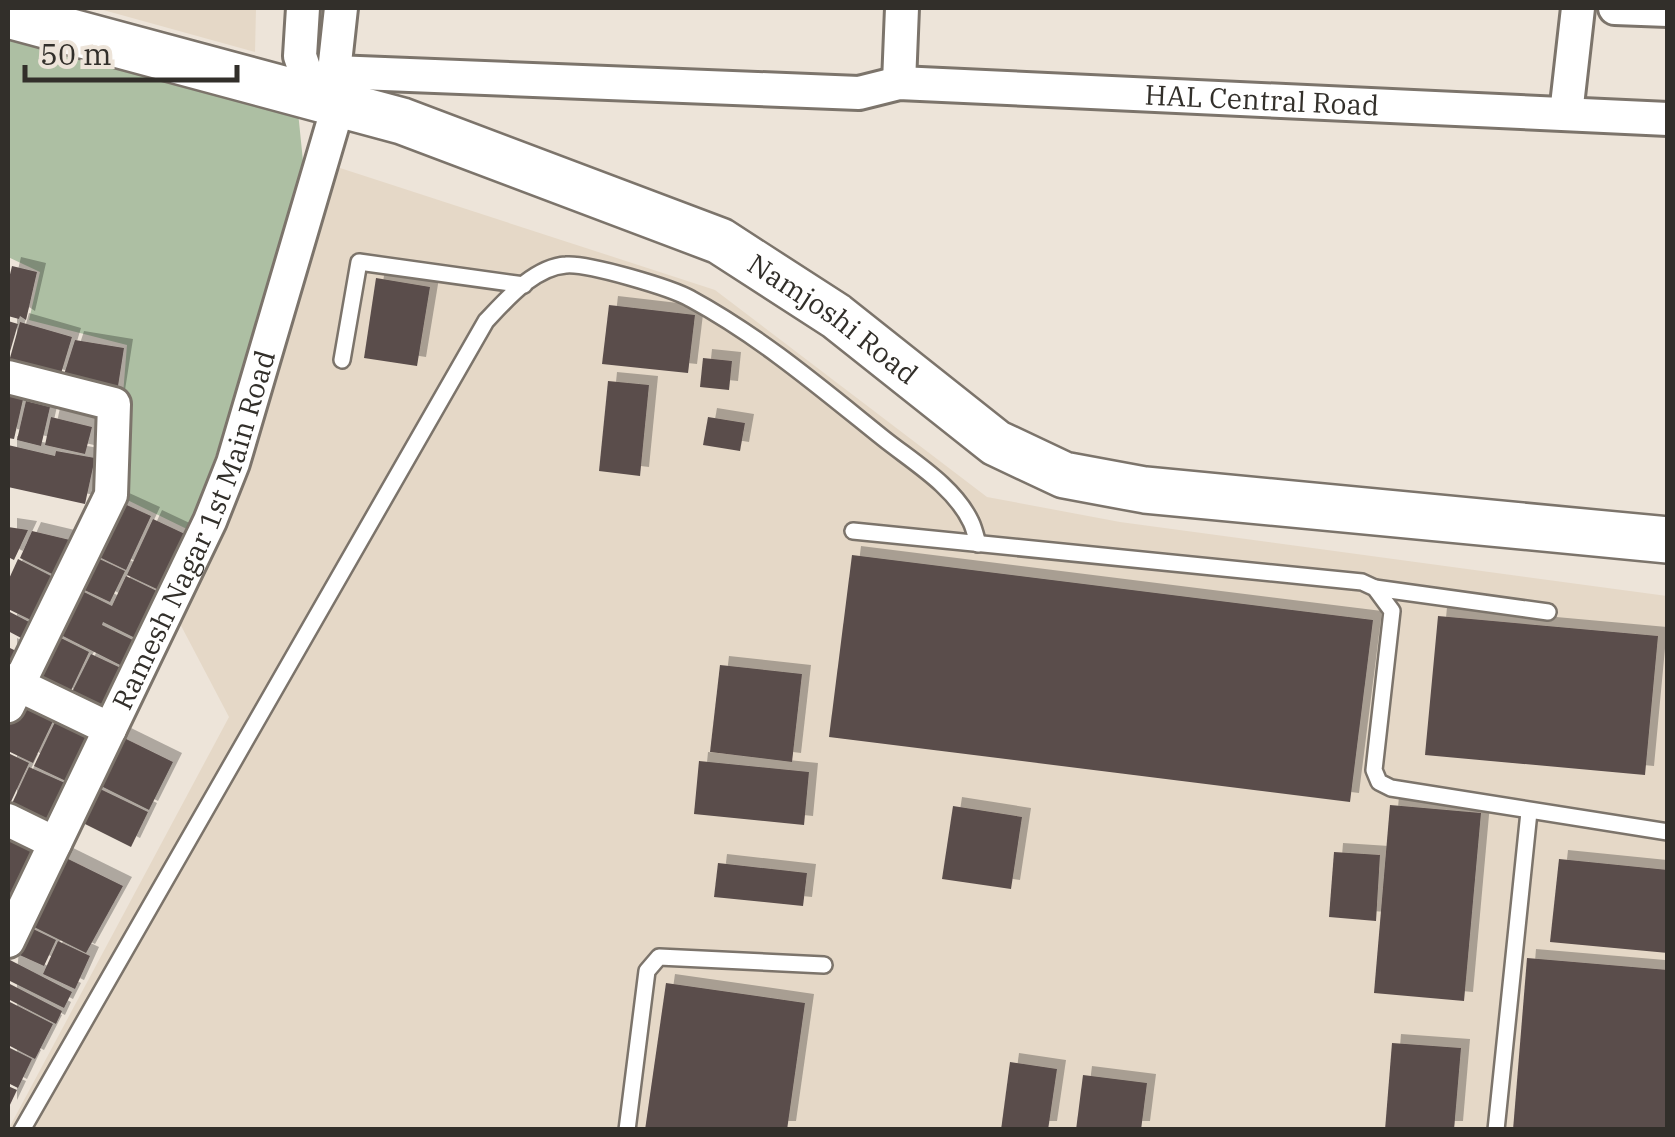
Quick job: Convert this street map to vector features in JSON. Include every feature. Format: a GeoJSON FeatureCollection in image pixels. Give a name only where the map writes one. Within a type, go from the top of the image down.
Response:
{"type":"FeatureCollection","features":[{"type":"Feature","properties":{"kind":"main road","name":"Namjoshi Road"},"geometry":{"type":"LineString","coordinates":[[8,15],[329,91],[720,242],[836,316],[996,443],[1064,476],[1144,490],[1668,540]]}},
{"type":"Feature","properties":{"kind":"street"},"geometry":{"type":"LineString","coordinates":[[303,8],[300,56],[329,91]]}},
{"type":"Feature","properties":{"kind":"street","name":"Ramesh Nagar 1st Main Road"},"geometry":{"type":"LineString","coordinates":[[8,941],[210,521],[233,463],[329,91],[341,8]]}},
{"type":"Feature","properties":{"kind":"street"},"geometry":{"type":"LineString","coordinates":[[899,83],[902,8]]}},
{"type":"Feature","properties":{"kind":"street"},"geometry":{"type":"LineString","coordinates":[[1566,114],[1578,8]]}},
{"type":"Feature","properties":{"kind":"street"},"geometry":{"type":"LineString","coordinates":[[1614,8],[1668,10]]}},
{"type":"Feature","properties":{"kind":"street","name":"HAL Central Road"},"geometry":{"type":"LineString","coordinates":[[329,91],[859,92],[899,83],[1668,119]]}},
{"type":"Feature","properties":{"kind":"street"},"geometry":{"type":"LineString","coordinates":[[8,377],[114,404],[111,495],[11,690],[110,729]]}},
{"type":"Feature","properties":{"kind":"street"},"geometry":{"type":"LineString","coordinates":[[8,820],[55,843]]}},
{"type":"Feature","properties":{"kind":"lane"},"geometry":{"type":"LineString","coordinates":[[342,360],[359,262],[524,286]]}},
{"type":"Feature","properties":{"kind":"lane"},"geometry":{"type":"LineString","coordinates":[[22,1130],[486,321],[545,272],[566,265],[688,296],[794,366],[942,485],[971,521],[978,544]]}},
{"type":"Feature","properties":{"kind":"lane"},"geometry":{"type":"LineString","coordinates":[[853,531],[1362,582],[1376,588],[1548,612]]}},
{"type":"Feature","properties":{"kind":"lane"},"geometry":{"type":"LineString","coordinates":[[1376,588],[1392,612],[1374,770],[1379,782],[1391,788],[1529,812],[1668,832]]}},
{"type":"Feature","properties":{"kind":"lane"},"geometry":{"type":"LineString","coordinates":[[1496,1130],[1529,812]]}},
{"type":"Feature","properties":{"kind":"lane"},"geometry":{"type":"LineString","coordinates":[[627,1130],[646,971],[660,957],[824,965]]}},
{"type":"Feature","properties":{"kind":"shaded area"},"geometry":{"type":"Polygon","coordinates":[[[96,8],[256,8],[255,52],[96,8]]]}},
{"type":"Feature","properties":{"kind":"shaded area"},"geometry":{"type":"Polygon","coordinates":[[[337,167],[715,290],[987,497],[1120,522],[1667,596],[1667,1129],[8,1130],[229,717],[177,618],[337,167]]]}},
{"type":"Feature","properties":{"kind":"green space"},"geometry":{"type":"Polygon","coordinates":[[[8,35],[298,112],[304,171],[232,410],[189,530],[115,494],[127,345],[29,320],[40,272],[8,257],[8,35]]]}},
{"type":"Feature","properties":{"kind":"building"},"geometry":{"type":"Polygon","coordinates":[[[12,266],[37,272],[26,320],[8,316],[12,266]]]}},
{"type":"Feature","properties":{"kind":"building"},"geometry":{"type":"Polygon","coordinates":[[[376,278],[430,287],[417,366],[364,358],[376,278]]]}},
{"type":"Feature","properties":{"kind":"building"},"geometry":{"type":"Polygon","coordinates":[[[609,305],[695,315],[688,373],[602,364],[609,305]]]}},
{"type":"Feature","properties":{"kind":"building"},"geometry":{"type":"Polygon","coordinates":[[[8,321],[18,324],[9,355],[8,355],[8,321]]]}},
{"type":"Feature","properties":{"kind":"building"},"geometry":{"type":"Polygon","coordinates":[[[20,322],[72,337],[59,380],[8,365],[20,322]]]}},
{"type":"Feature","properties":{"kind":"building"},"geometry":{"type":"Polygon","coordinates":[[[75,340],[124,348],[116,399],[61,384],[75,340]]]}},
{"type":"Feature","properties":{"kind":"building"},"geometry":{"type":"Polygon","coordinates":[[[703,358],[732,361],[729,390],[700,387],[703,358]]]}},
{"type":"Feature","properties":{"kind":"building"},"geometry":{"type":"Polygon","coordinates":[[[608,381],[649,385],[640,476],[599,471],[608,381]]]}},
{"type":"Feature","properties":{"kind":"building"},"geometry":{"type":"Polygon","coordinates":[[[8,391],[24,395],[14,439],[8,438],[8,391]]]}},
{"type":"Feature","properties":{"kind":"building"},"geometry":{"type":"Polygon","coordinates":[[[26,401],[50,407],[41,446],[17,440],[26,401]]]}},
{"type":"Feature","properties":{"kind":"building"},"geometry":{"type":"Polygon","coordinates":[[[51,417],[92,427],[85,454],[45,445],[51,417]]]}},
{"type":"Feature","properties":{"kind":"building"},"geometry":{"type":"Polygon","coordinates":[[[708,417],[745,423],[740,451],[703,445],[708,417]]]}},
{"type":"Feature","properties":{"kind":"building"},"geometry":{"type":"Polygon","coordinates":[[[8,445],[55,456],[56,451],[95,458],[85,504],[8,487],[8,445]]]}},
{"type":"Feature","properties":{"kind":"building"},"geometry":{"type":"Polygon","coordinates":[[[118,501],[151,516],[126,570],[93,554],[118,501]]]}},
{"type":"Feature","properties":{"kind":"building"},"geometry":{"type":"Polygon","coordinates":[[[153,519],[187,535],[161,591],[127,575],[153,519]]]}},
{"type":"Feature","properties":{"kind":"building"},"geometry":{"type":"Polygon","coordinates":[[[8,527],[28,530],[14,560],[8,557],[8,527]]]}},
{"type":"Feature","properties":{"kind":"building"},"geometry":{"type":"Polygon","coordinates":[[[32,531],[70,540],[54,575],[20,558],[32,531]]]}},
{"type":"Feature","properties":{"kind":"building"},"geometry":{"type":"Polygon","coordinates":[[[91,555],[125,571],[110,602],[76,586],[91,555]]]}},
{"type":"Feature","properties":{"kind":"building"},"geometry":{"type":"Polygon","coordinates":[[[852,555],[1373,620],[1350,802],[829,737],[852,555]]]}},
{"type":"Feature","properties":{"kind":"building"},"geometry":{"type":"Polygon","coordinates":[[[18,559],[53,577],[33,621],[8,609],[8,581],[18,559]]]}},
{"type":"Feature","properties":{"kind":"building"},"geometry":{"type":"Polygon","coordinates":[[[126,576],[161,593],[139,640],[103,622],[102,625],[137,642],[124,667],[55,632],[76,588],[112,606],[126,576]]]}},
{"type":"Feature","properties":{"kind":"building"},"geometry":{"type":"Polygon","coordinates":[[[8,611],[31,623],[23,639],[8,631],[8,611]]]}},
{"type":"Feature","properties":{"kind":"building"},"geometry":{"type":"Polygon","coordinates":[[[1438,616],[1658,636],[1645,775],[1425,755],[1438,616]]]}},
{"type":"Feature","properties":{"kind":"building"},"geometry":{"type":"Polygon","coordinates":[[[53,634],[89,652],[67,699],[31,682],[53,634]]]}},
{"type":"Feature","properties":{"kind":"building"},"geometry":{"type":"Polygon","coordinates":[[[8,647],[18,652],[8,674],[8,647]]]}},
{"type":"Feature","properties":{"kind":"building"},"geometry":{"type":"Polygon","coordinates":[[[91,654],[123,669],[102,714],[69,698],[91,654]]]}},
{"type":"Feature","properties":{"kind":"building"},"geometry":{"type":"Polygon","coordinates":[[[720,665],[802,674],[792,762],[710,752],[720,665]]]}},
{"type":"Feature","properties":{"kind":"building"},"geometry":{"type":"Polygon","coordinates":[[[19,703],[54,719],[33,763],[8,751],[8,728],[19,703]]]}},
{"type":"Feature","properties":{"kind":"building"},"geometry":{"type":"Polygon","coordinates":[[[55,722],[89,738],[68,782],[34,766],[55,722]]]}},
{"type":"Feature","properties":{"kind":"building"},"geometry":{"type":"Polygon","coordinates":[[[120,736],[173,762],[149,810],[97,784],[120,736]]]}},
{"type":"Feature","properties":{"kind":"building"},"geometry":{"type":"Polygon","coordinates":[[[8,753],[29,763],[8,808],[8,753]]]}},
{"type":"Feature","properties":{"kind":"building"},"geometry":{"type":"Polygon","coordinates":[[[699,761],[809,772],[804,825],[694,814],[699,761]]]}},
{"type":"Feature","properties":{"kind":"building"},"geometry":{"type":"Polygon","coordinates":[[[29,767],[65,783],[44,827],[9,810],[29,767]]]}},
{"type":"Feature","properties":{"kind":"building"},"geometry":{"type":"Polygon","coordinates":[[[96,787],[148,812],[131,847],[79,821],[96,787]]]}},
{"type":"Feature","properties":{"kind":"building"},"geometry":{"type":"Polygon","coordinates":[[[1390,805],[1481,813],[1464,1001],[1374,993],[1390,805]]]}},
{"type":"Feature","properties":{"kind":"building"},"geometry":{"type":"Polygon","coordinates":[[[953,806],[1022,817],[1011,889],[942,879],[953,806]]]}},
{"type":"Feature","properties":{"kind":"building"},"geometry":{"type":"Polygon","coordinates":[[[8,840],[32,851],[12,895],[8,893],[8,840]]]}},
{"type":"Feature","properties":{"kind":"building"},"geometry":{"type":"Polygon","coordinates":[[[1334,852],[1380,855],[1376,921],[1329,917],[1334,852]]]}},
{"type":"Feature","properties":{"kind":"building"},"geometry":{"type":"Polygon","coordinates":[[[60,855],[123,886],[86,953],[26,923],[60,855]]]}},
{"type":"Feature","properties":{"kind":"building"},"geometry":{"type":"Polygon","coordinates":[[[1559,859],[1668,870],[1668,953],[1550,942],[1559,859]]]}},
{"type":"Feature","properties":{"kind":"building"},"geometry":{"type":"Polygon","coordinates":[[[718,863],[807,873],[803,906],[714,897],[718,863]]]}},
{"type":"Feature","properties":{"kind":"building"},"geometry":{"type":"Polygon","coordinates":[[[25,925],[56,940],[44,966],[13,952],[25,925]]]}},
{"type":"Feature","properties":{"kind":"building"},"geometry":{"type":"Polygon","coordinates":[[[58,941],[90,956],[75,989],[43,974],[58,941]]]}},
{"type":"Feature","properties":{"kind":"building"},"geometry":{"type":"Polygon","coordinates":[[[1527,958],[1668,970],[1668,1130],[1513,1130],[1527,958]]]}},
{"type":"Feature","properties":{"kind":"building"},"geometry":{"type":"Polygon","coordinates":[[[10,960],[72,992],[64,1008],[8,980],[10,960]]]}},
{"type":"Feature","properties":{"kind":"building"},"geometry":{"type":"Polygon","coordinates":[[[8,983],[62,1011],[56,1024],[8,999],[8,983]]]}},
{"type":"Feature","properties":{"kind":"building"},"geometry":{"type":"Polygon","coordinates":[[[666,983],[805,1003],[787,1130],[645,1130],[666,983]]]}},
{"type":"Feature","properties":{"kind":"building"},"geometry":{"type":"Polygon","coordinates":[[[8,1001],[53,1024],[35,1059],[8,1045],[8,1001]]]}},
{"type":"Feature","properties":{"kind":"building"},"geometry":{"type":"Polygon","coordinates":[[[1392,1043],[1461,1048],[1454,1130],[1385,1130],[1392,1043]]]}},
{"type":"Feature","properties":{"kind":"building"},"geometry":{"type":"Polygon","coordinates":[[[8,1047],[32,1059],[18,1088],[8,1083],[8,1047]]]}},
{"type":"Feature","properties":{"kind":"building"},"geometry":{"type":"Polygon","coordinates":[[[1010,1062],[1057,1069],[1048,1130],[1001,1130],[1010,1062]]]}},
{"type":"Feature","properties":{"kind":"building"},"geometry":{"type":"Polygon","coordinates":[[[1083,1075],[1147,1083],[1141,1130],[1076,1130],[1083,1075]]]}},
{"type":"Feature","properties":{"kind":"building"},"geometry":{"type":"Polygon","coordinates":[[[8,1086],[17,1090],[8,1109],[8,1086]]]}}]}
